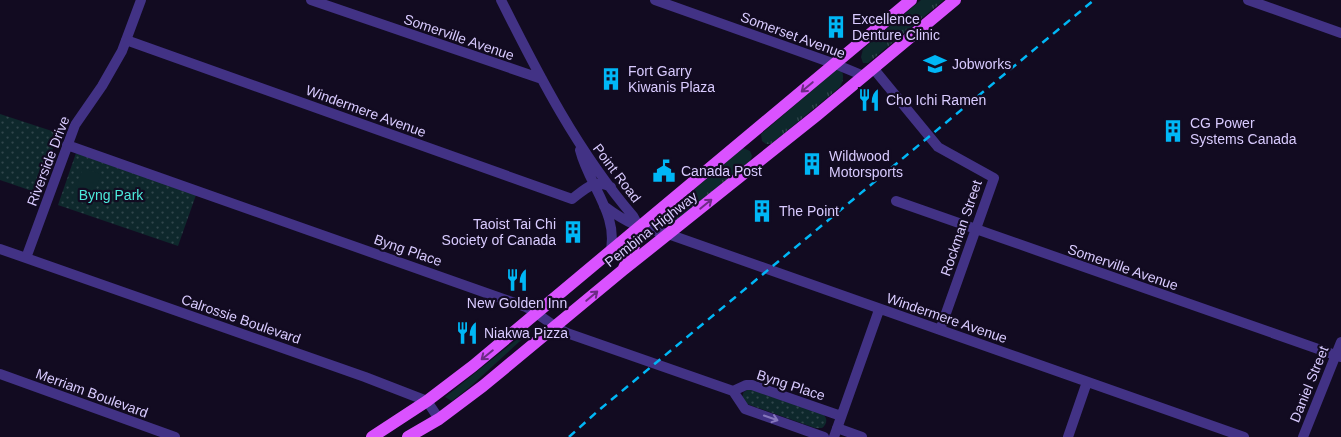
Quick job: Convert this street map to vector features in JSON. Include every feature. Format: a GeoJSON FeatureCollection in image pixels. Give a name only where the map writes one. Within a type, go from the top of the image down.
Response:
{"type":"FeatureCollection","features":[{"type":"Feature","properties":{"kind":"main road","name":"Pembina Highway"},"geometry":{"type":"LineString","coordinates":[[372,437],[427,401],[473,366],[610,254],[722,156],[912,0]]}},
{"type":"Feature","properties":{"kind":"main road","name":"Pembina Highway"},"geometry":{"type":"LineString","coordinates":[[408,437],[439,419],[955,0]]}},
{"type":"Feature","properties":{"kind":"main road"},"geometry":{"type":"LineString","coordinates":[[623,270],[634,246],[639,228]]}},
{"type":"Feature","properties":{"kind":"street","name":"Riverside Drive"},"geometry":{"type":"LineString","coordinates":[[26,258],[75,125],[102,86],[122,51],[141,0]]}},
{"type":"Feature","properties":{"kind":"street","name":"Somerville Avenue"},"geometry":{"type":"LineString","coordinates":[[311,0],[542,80]]}},
{"type":"Feature","properties":{"kind":"street","name":"Point Road"},"geometry":{"type":"LineString","coordinates":[[501,0],[542,80],[579,144],[633,216],[639,228]]}},
{"type":"Feature","properties":{"kind":"street","name":"Somerset Avenue"},"geometry":{"type":"LineString","coordinates":[[656,0],[835,64],[868,72]]}},
{"type":"Feature","properties":{"kind":"street"},"geometry":{"type":"LineString","coordinates":[[1248,0],[1341,33]]}},
{"type":"Feature","properties":{"kind":"street","name":"Windermere Avenue"},"geometry":{"type":"LineString","coordinates":[[126,40],[572,199],[594,184]]}},
{"type":"Feature","properties":{"kind":"street","name":"Rockman Street"},"geometry":{"type":"LineString","coordinates":[[868,72],[938,147],[994,178],[940,330]]}},
{"type":"Feature","properties":{"kind":"street","name":"Point Road"},"geometry":{"type":"LineString","coordinates":[[579,144],[584,162],[604,206],[639,228]]}},
{"type":"Feature","properties":{"kind":"street","name":"Byng Place"},"geometry":{"type":"LineString","coordinates":[[67,145],[475,288],[538,313],[554,327],[733,391],[746,385],[752,385],[841,416]]}},
{"type":"Feature","properties":{"kind":"street"},"geometry":{"type":"LineString","coordinates":[[594,184],[603,184],[611,187]]}},
{"type":"Feature","properties":{"kind":"street","name":"Somerville Avenue"},"geometry":{"type":"LineString","coordinates":[[896,201],[1338,356]]}},
{"type":"Feature","properties":{"kind":"street"},"geometry":{"type":"LineString","coordinates":[[604,206],[612,227],[613,242],[610,254]]}},
{"type":"Feature","properties":{"kind":"street","name":"Windermere Avenue"},"geometry":{"type":"LineString","coordinates":[[639,228],[668,234],[879,310],[1244,437]]}},
{"type":"Feature","properties":{"kind":"street"},"geometry":{"type":"LineString","coordinates":[[0,249],[26,258]]}},
{"type":"Feature","properties":{"kind":"street","name":"Calrossie Boulevard"},"geometry":{"type":"LineString","coordinates":[[26,258],[365,377],[427,401]]}},
{"type":"Feature","properties":{"kind":"street"},"geometry":{"type":"LineString","coordinates":[[862,437],[836,432],[879,310]]}},
{"type":"Feature","properties":{"kind":"street","name":"Daniel Street"},"geometry":{"type":"LineString","coordinates":[[1303,437],[1338,356],[1341,342]]}},
{"type":"Feature","properties":{"kind":"street","name":"Merriam Boulevard"},"geometry":{"type":"LineString","coordinates":[[0,374],[175,437]]}},
{"type":"Feature","properties":{"kind":"street"},"geometry":{"type":"LineString","coordinates":[[1068,437],[1087,382]]}},
{"type":"Feature","properties":{"kind":"street"},"geometry":{"type":"LineString","coordinates":[[733,391],[745,409],[824,437]]}},
{"type":"Feature","properties":{"kind":"street"},"geometry":{"type":"LineString","coordinates":[[427,401],[439,419]]}},
{"type":"Feature","properties":{"kind":"green space"},"geometry":{"type":"Polygon","coordinates":[[[921,0],[944,0],[868,63],[863,63],[861,57],[863,49],[921,0]]]}},
{"type":"Feature","properties":{"kind":"green space"},"geometry":{"type":"Polygon","coordinates":[[[836,70],[843,73],[840,87],[771,144],[766,144],[762,141],[761,134],[836,70]]]}},
{"type":"Feature","properties":{"kind":"green space"},"geometry":{"type":"Polygon","coordinates":[[[0,114],[58,133],[38,193],[0,180],[0,114]]]}},
{"type":"Feature","properties":{"kind":"green space"},"geometry":{"type":"Polygon","coordinates":[[[743,148],[750,151],[752,156],[750,161],[675,222],[658,222],[658,220],[743,148]]]}},
{"type":"Feature","properties":{"kind":"green space","name":"Byng Park"},"geometry":{"type":"Polygon","coordinates":[[[76,153],[196,195],[178,246],[58,205],[76,153]]]}},
{"type":"Feature","properties":{"kind":"green space"},"geometry":{"type":"Polygon","coordinates":[[[83,168],[101,174],[90,205],[72,199],[83,168]]]}},
{"type":"Feature","properties":{"kind":"green space"},"geometry":{"type":"Polygon","coordinates":[[[530,329],[531,331],[471,386],[452,401],[445,397],[530,329]]]}},
{"type":"Feature","properties":{"kind":"green space"},"geometry":{"type":"Polygon","coordinates":[[[749,389],[823,414],[826,418],[826,423],[822,428],[815,428],[747,404],[742,397],[744,392],[749,389]]]}},
{"type":"Feature","properties":{"kind":"railway"},"geometry":{"type":"LineString","coordinates":[[569,437],[599,410],[1094,0]]}},
{"type":"Feature","properties":{"kind":"place","name":"Excellence Denture Clinic"},"geometry":{"type":"Point","coordinates":[836,27]}},
{"type":"Feature","properties":{"kind":"place","name":"Jobworks"},"geometry":{"type":"Point","coordinates":[935,64]}},
{"type":"Feature","properties":{"kind":"place","name":"Fort Garry Kiwanis Plaza"},"geometry":{"type":"Point","coordinates":[611,79]}},
{"type":"Feature","properties":{"kind":"place","name":"Cho Ichi Ramen"},"geometry":{"type":"Point","coordinates":[869,100]}},
{"type":"Feature","properties":{"kind":"place","name":"CG Power Systems Canada"},"geometry":{"type":"Point","coordinates":[1173,131]}},
{"type":"Feature","properties":{"kind":"place","name":"Wildwood Motorsports"},"geometry":{"type":"Point","coordinates":[812,164]}},
{"type":"Feature","properties":{"kind":"place","name":"Canada Post"},"geometry":{"type":"Point","coordinates":[664,171]}},
{"type":"Feature","properties":{"kind":"place","name":"The Point"},"geometry":{"type":"Point","coordinates":[762,211]}},
{"type":"Feature","properties":{"kind":"place","name":"Taoist Tai Chi Society of Canada"},"geometry":{"type":"Point","coordinates":[573,232]}},
{"type":"Feature","properties":{"kind":"place","name":"New Golden Inn"},"geometry":{"type":"Point","coordinates":[517,280]}},
{"type":"Feature","properties":{"kind":"place","name":"Niakwa Pizza"},"geometry":{"type":"Point","coordinates":[467,333]}}]}
